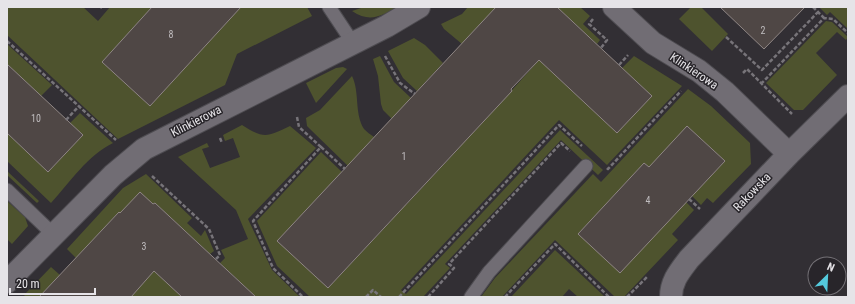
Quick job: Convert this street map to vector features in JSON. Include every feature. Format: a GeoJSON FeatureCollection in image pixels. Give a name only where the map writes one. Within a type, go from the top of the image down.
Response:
{"type":"FeatureCollection","features":[{"type":"Feature","properties":{"kind":"street","name":"Klinkierowa"},"geometry":{"type":"LineString","coordinates":[[7,282],[113,175],[144,149],[387,26],[419,7]]}},
{"type":"Feature","properties":{"kind":"street","name":"Klinkierowa"},"geometry":{"type":"LineString","coordinates":[[605,12],[699,71],[725,92],[789,154]]}},
{"type":"Feature","properties":{"kind":"street","name":"Rakowska"},"geometry":{"type":"LineString","coordinates":[[671,297],[671,288],[677,274],[689,259],[789,154],[848,96]]}},
{"type":"Feature","properties":{"kind":"lane"},"geometry":{"type":"LineString","coordinates":[[329,7],[352,43]]}},
{"type":"Feature","properties":{"kind":"lane"},"geometry":{"type":"LineString","coordinates":[[471,297],[489,272],[586,166]]}},
{"type":"Feature","properties":{"kind":"lane"},"geometry":{"type":"LineString","coordinates":[[7,190],[54,235]]}},
{"type":"Feature","properties":{"kind":"path"},"geometry":{"type":"LineString","coordinates":[[813,7],[824,18],[833,19],[848,33]]}},
{"type":"Feature","properties":{"kind":"path"},"geometry":{"type":"LineString","coordinates":[[600,48],[607,40],[589,24],[605,12]]}},
{"type":"Feature","properties":{"kind":"path"},"geometry":{"type":"LineString","coordinates":[[726,37],[762,70],[818,12]]}},
{"type":"Feature","properties":{"kind":"path"},"geometry":{"type":"LineString","coordinates":[[762,84],[824,18]]}},
{"type":"Feature","properties":{"kind":"path"},"geometry":{"type":"LineString","coordinates":[[7,41],[120,143]]}},
{"type":"Feature","properties":{"kind":"path"},"geometry":{"type":"LineString","coordinates":[[619,65],[633,50]]}},
{"type":"Feature","properties":{"kind":"path"},"geometry":{"type":"LineString","coordinates":[[382,51],[400,83],[415,94]]}},
{"type":"Feature","properties":{"kind":"path"},"geometry":{"type":"LineString","coordinates":[[738,77],[747,69],[794,116]]}},
{"type":"Feature","properties":{"kind":"path"},"geometry":{"type":"LineString","coordinates":[[603,164],[608,169],[682,89]]}},
{"type":"Feature","properties":{"kind":"path"},"geometry":{"type":"LineString","coordinates":[[66,120],[79,106]]}},
{"type":"Feature","properties":{"kind":"path"},"geometry":{"type":"LineString","coordinates":[[297,117],[300,127],[345,169]]}},
{"type":"Feature","properties":{"kind":"path"},"geometry":{"type":"LineString","coordinates":[[399,297],[558,126],[586,150]]}},
{"type":"Feature","properties":{"kind":"path"},"geometry":{"type":"LineString","coordinates":[[428,297],[454,268],[449,264],[561,143],[586,166]]}},
{"type":"Feature","properties":{"kind":"path"},"geometry":{"type":"LineString","coordinates":[[304,297],[273,268],[253,221],[321,147]]}},
{"type":"Feature","properties":{"kind":"path"},"geometry":{"type":"LineString","coordinates":[[152,176],[209,229],[220,255],[216,259]]}},
{"type":"Feature","properties":{"kind":"path"},"geometry":{"type":"LineString","coordinates":[[689,199],[700,209],[703,206]]}},
{"type":"Feature","properties":{"kind":"path"},"geometry":{"type":"LineString","coordinates":[[505,297],[555,244],[609,297]]}},
{"type":"Feature","properties":{"kind":"path"},"geometry":{"type":"LineString","coordinates":[[628,297],[646,277],[651,275]]}},
{"type":"Feature","properties":{"kind":"path"},"geometry":{"type":"LineString","coordinates":[[366,297],[373,290],[381,297]]}},
{"type":"Feature","properties":{"kind":"green space"},"geometry":{"type":"Polygon","coordinates":[[[7,7],[83,7],[98,21],[110,7],[152,7],[102,62],[150,106],[241,7],[307,7],[312,16],[237,54],[225,85],[118,139],[7,35],[7,7]]]}},
{"type":"Feature","properties":{"kind":"green space"},"geometry":{"type":"Polygon","coordinates":[[[364,7],[398,7],[375,17],[364,17],[352,11],[364,7]]]}},
{"type":"Feature","properties":{"kind":"green space"},"geometry":{"type":"Polygon","coordinates":[[[468,7],[496,7],[462,44],[444,29],[441,24],[462,14],[468,7]]]}},
{"type":"Feature","properties":{"kind":"green space"},"geometry":{"type":"Polygon","coordinates":[[[557,7],[580,7],[590,16],[583,24],[600,40],[597,44],[557,7]]]}},
{"type":"Feature","properties":{"kind":"green space"},"geometry":{"type":"Polygon","coordinates":[[[691,7],[701,7],[728,34],[712,51],[679,19],[691,7]]]}},
{"type":"Feature","properties":{"kind":"green space"},"geometry":{"type":"Polygon","coordinates":[[[819,7],[848,7],[848,29],[830,12],[827,15],[819,7]]]}},
{"type":"Feature","properties":{"kind":"green space"},"geometry":{"type":"Polygon","coordinates":[[[826,21],[832,22],[848,37],[846,40],[837,32],[816,53],[837,75],[803,110],[794,110],[766,83],[826,21]]]}},
{"type":"Feature","properties":{"kind":"green space"},"geometry":{"type":"Polygon","coordinates":[[[414,38],[425,45],[443,63],[417,91],[403,78],[388,51],[414,38]]]}},
{"type":"Feature","properties":{"kind":"green space"},"geometry":{"type":"Polygon","coordinates":[[[7,44],[52,85],[41,96],[7,64],[7,44]]]}},
{"type":"Feature","properties":{"kind":"green space"},"geometry":{"type":"Polygon","coordinates":[[[380,56],[394,82],[411,98],[392,119],[383,110],[381,104],[378,76],[373,59],[380,56]]]}},
{"type":"Feature","properties":{"kind":"green space"},"geometry":{"type":"Polygon","coordinates":[[[634,56],[682,86],[607,165],[559,120],[401,290],[406,294],[560,130],[603,170],[598,175],[561,140],[445,264],[450,268],[423,297],[310,297],[277,266],[257,221],[321,152],[342,172],[277,241],[328,288],[392,220],[389,217],[403,202],[406,205],[461,146],[458,143],[475,131],[539,60],[617,133],[652,96],[622,68],[634,56]]]}},
{"type":"Feature","properties":{"kind":"green space"},"geometry":{"type":"Polygon","coordinates":[[[343,67],[347,69],[316,103],[306,83],[336,68],[343,67]]]}},
{"type":"Feature","properties":{"kind":"green space"},"geometry":{"type":"Polygon","coordinates":[[[352,76],[356,89],[361,123],[364,129],[374,137],[348,166],[307,126],[306,118],[320,110],[352,76]]]}},
{"type":"Feature","properties":{"kind":"green space"},"geometry":{"type":"Polygon","coordinates":[[[688,89],[711,106],[750,143],[751,164],[713,203],[707,198],[701,205],[692,196],[725,161],[687,126],[651,169],[644,163],[578,234],[686,202],[694,210],[672,234],[678,240],[624,297],[615,297],[555,240],[502,297],[481,297],[495,278],[593,174],[601,182],[688,89]]]}},
{"type":"Feature","properties":{"kind":"green space"},"geometry":{"type":"Polygon","coordinates":[[[80,113],[113,143],[95,154],[51,203],[7,161],[7,133],[48,172],[83,135],[70,123],[80,113]]]}},
{"type":"Feature","properties":{"kind":"green space"},"geometry":{"type":"Polygon","coordinates":[[[242,125],[256,133],[266,135],[290,126],[316,148],[248,219],[272,270],[300,297],[256,297],[220,263],[225,258],[221,250],[248,239],[236,210],[178,157],[207,143],[209,147],[202,149],[210,168],[240,157],[233,138],[225,141],[223,135],[242,125]]]}},
{"type":"Feature","properties":{"kind":"green space"},"geometry":{"type":"Polygon","coordinates":[[[7,171],[39,201],[37,203],[7,175],[7,171]]]}},
{"type":"Feature","properties":{"kind":"green space"},"geometry":{"type":"Polygon","coordinates":[[[146,174],[192,218],[187,223],[201,236],[205,230],[214,251],[210,254],[155,203],[120,213],[119,212],[76,258],[67,249],[123,188],[146,174]]]}},
{"type":"Feature","properties":{"kind":"green space"},"geometry":{"type":"Polygon","coordinates":[[[7,201],[25,217],[28,226],[12,244],[7,239],[7,201]]]}},
{"type":"Feature","properties":{"kind":"green space"},"geometry":{"type":"Polygon","coordinates":[[[555,250],[605,297],[578,297],[569,289],[562,297],[511,297],[555,250]]]}},
{"type":"Feature","properties":{"kind":"green space"},"geometry":{"type":"Polygon","coordinates":[[[51,267],[60,275],[39,297],[26,297],[24,295],[51,267]]]}},
{"type":"Feature","properties":{"kind":"green space"},"geometry":{"type":"Polygon","coordinates":[[[154,271],[182,297],[131,297],[154,271]]]}},
{"type":"Feature","properties":{"kind":"building"},"geometry":{"type":"Polygon","coordinates":[[[152,7],[241,7],[150,106],[102,62],[152,7]]]}},
{"type":"Feature","properties":{"kind":"building"},"geometry":{"type":"Polygon","coordinates":[[[496,7],[557,7],[652,96],[617,133],[539,60],[511,89],[512,91],[328,288],[277,241],[496,7]]]}},
{"type":"Feature","properties":{"kind":"building"},"geometry":{"type":"Polygon","coordinates":[[[720,7],[805,7],[764,49],[720,7]]]}},
{"type":"Feature","properties":{"kind":"building"},"geometry":{"type":"Polygon","coordinates":[[[7,64],[83,135],[48,172],[7,133],[7,64]]]}},
{"type":"Feature","properties":{"kind":"building"},"geometry":{"type":"Polygon","coordinates":[[[687,126],[725,161],[620,273],[578,234],[644,163],[649,167],[687,126]]]}},
{"type":"Feature","properties":{"kind":"building"},"geometry":{"type":"Polygon","coordinates":[[[140,192],[153,204],[155,203],[256,297],[182,297],[154,271],[131,297],[39,297],[119,212],[120,213],[140,192]]]}}]}
